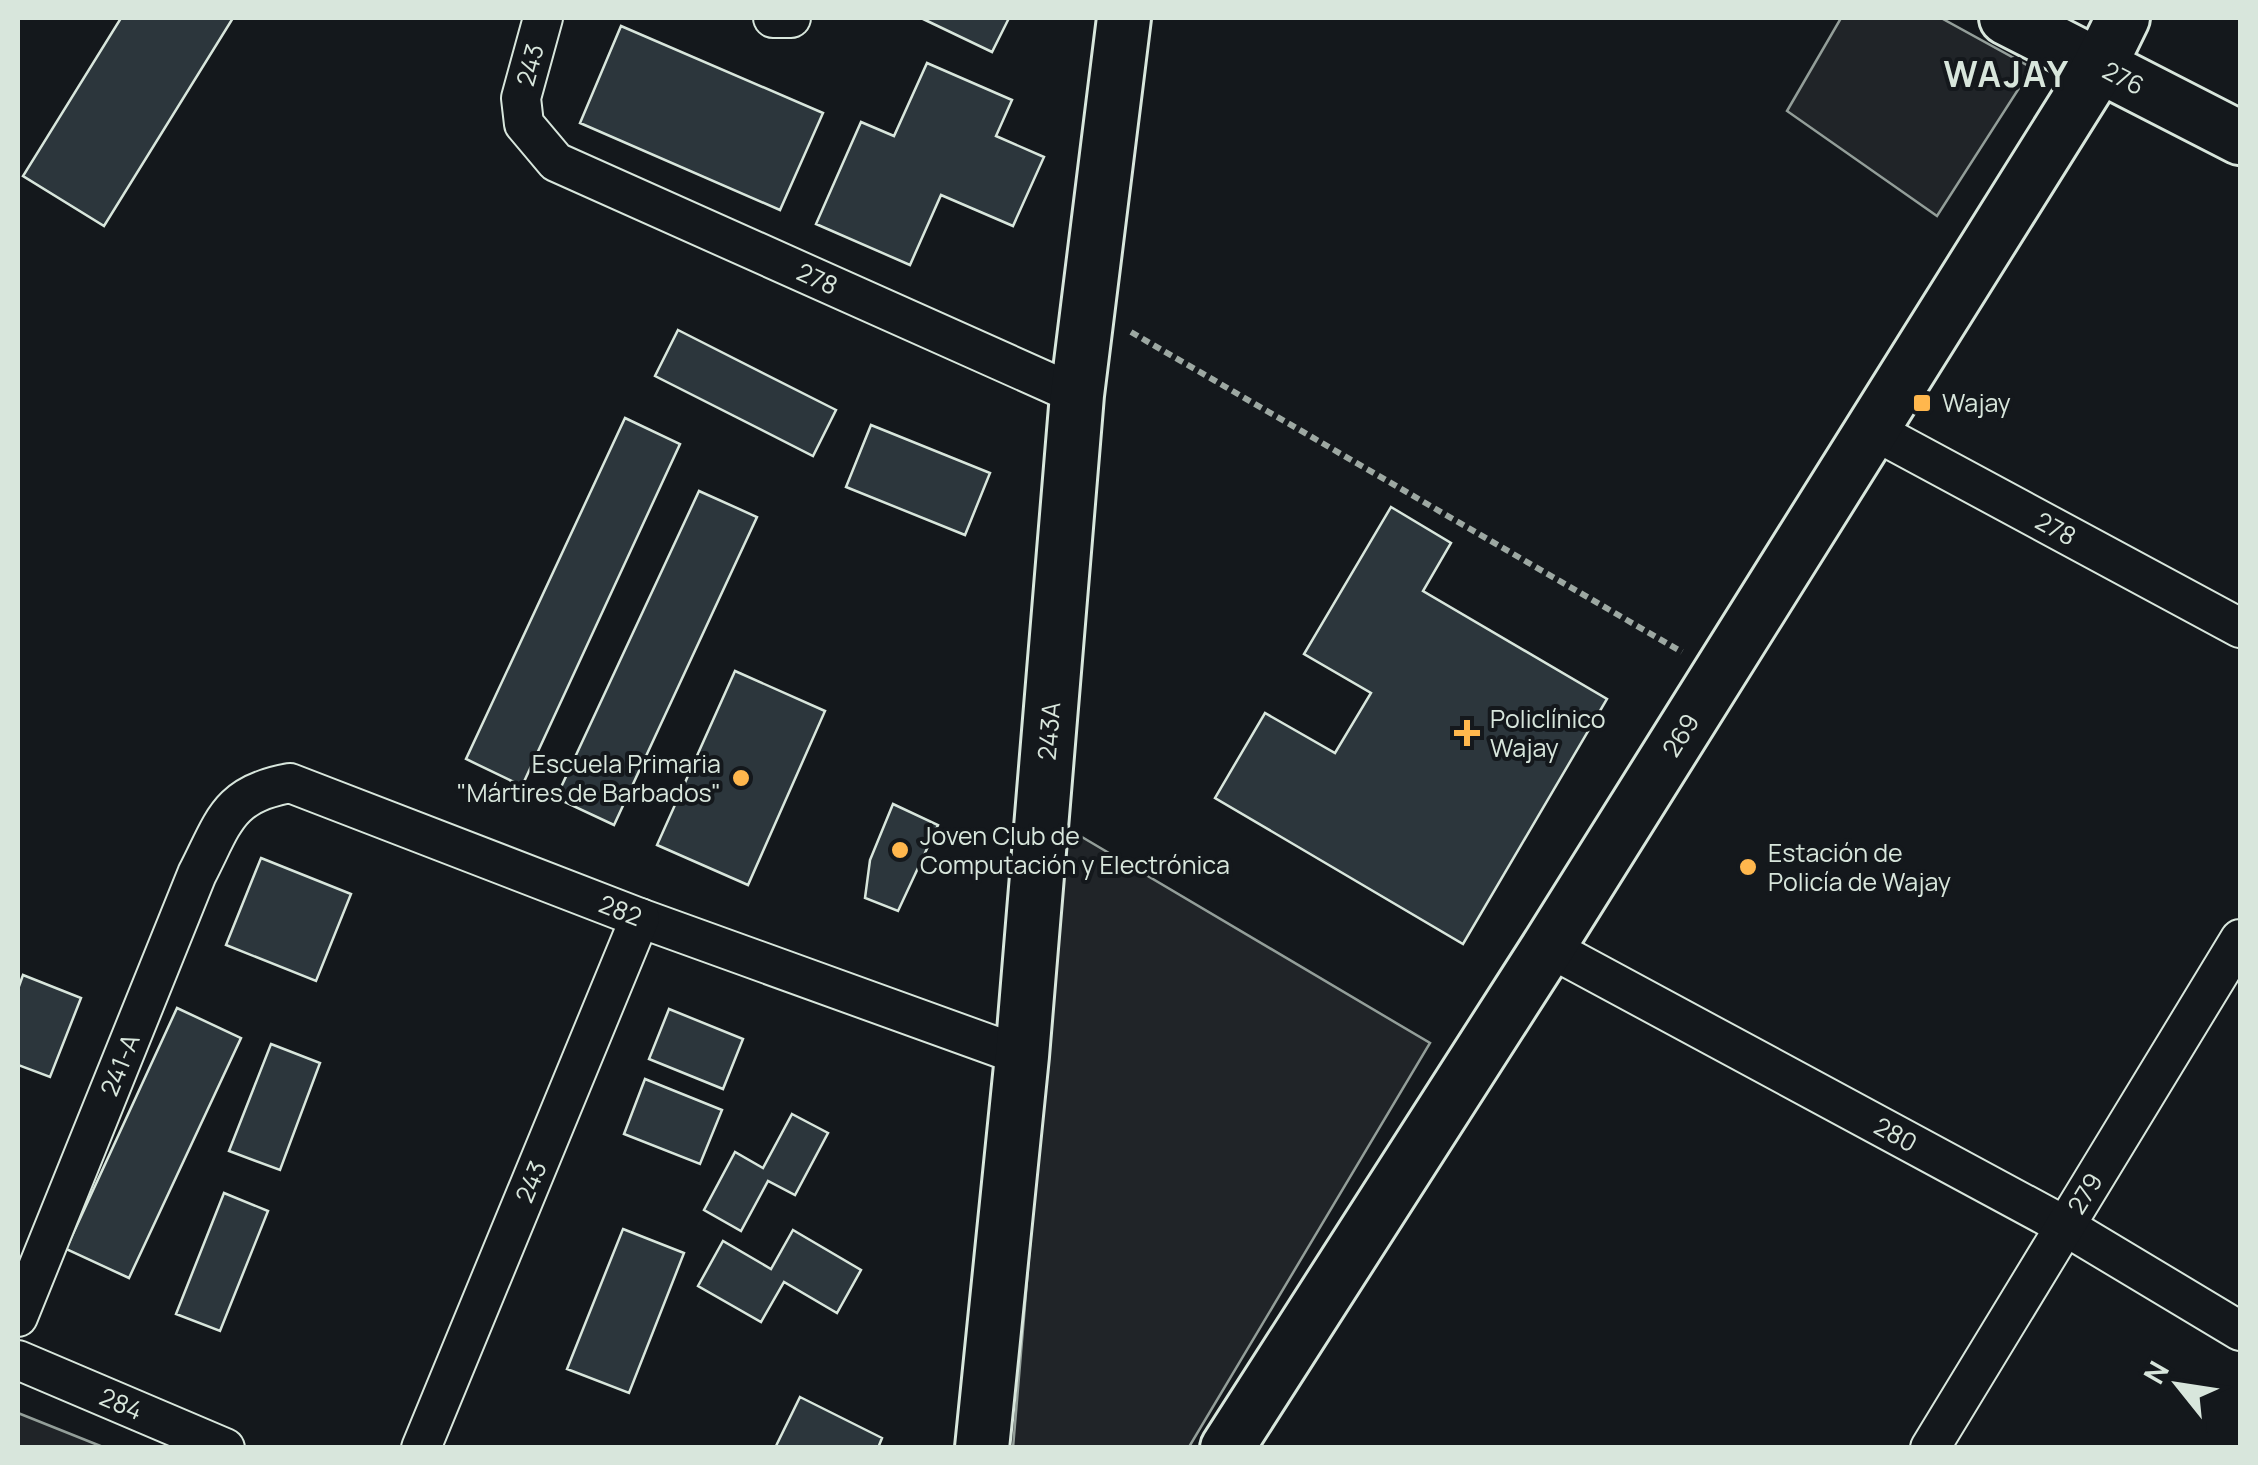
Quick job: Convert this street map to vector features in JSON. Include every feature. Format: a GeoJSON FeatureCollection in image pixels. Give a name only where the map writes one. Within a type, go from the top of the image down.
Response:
{"type":"FeatureCollection","features":[{"type":"Feature","properties":{"kind":"main road","name":"243A"},"geometry":{"type":"LineString","coordinates":[[982,1448],[1022,1056],[1077,396],[1124,18]]}},
{"type":"Feature","properties":{"kind":"main road","name":"276"},"geometry":{"type":"LineString","coordinates":[[2006,18],[2240,138]]}},
{"type":"Feature","properties":{"kind":"main road","name":"269"},"geometry":{"type":"LineString","coordinates":[[1228,1448],[1548,947],[2099,67],[2123,18]]}},
{"type":"Feature","properties":{"kind":"street","name":"243"},"geometry":{"type":"LineString","coordinates":[[543,18],[521,98],[524,124],[556,162]]}},
{"type":"Feature","properties":{"kind":"street"},"geometry":{"type":"LineString","coordinates":[[773,18],[791,18]]}},
{"type":"Feature","properties":{"kind":"street","name":"278"},"geometry":{"type":"LineString","coordinates":[[556,162],[1077,396]]}},
{"type":"Feature","properties":{"kind":"street","name":"278"},"geometry":{"type":"LineString","coordinates":[[1871,429],[2240,628]]}},
{"type":"Feature","properties":{"kind":"street","name":"282"},"geometry":{"type":"LineString","coordinates":[[227,815],[241,800],[266,788],[290,784],[640,918],[1022,1056]]}},
{"type":"Feature","properties":{"kind":"street","name":"241-A"},"geometry":{"type":"LineString","coordinates":[[18,1317],[197,874],[227,815]]}},
{"type":"Feature","properties":{"kind":"street","name":"243"},"geometry":{"type":"LineString","coordinates":[[420,1448],[640,918]]}},
{"type":"Feature","properties":{"kind":"street","name":"279"},"geometry":{"type":"LineString","coordinates":[[1930,1448],[2240,939]]}},
{"type":"Feature","properties":{"kind":"street","name":"280"},"geometry":{"type":"LineString","coordinates":[[1548,947],[2066,1226],[2240,1331]]}},
{"type":"Feature","properties":{"kind":"street","name":"284"},"geometry":{"type":"LineString","coordinates":[[18,1360],[221,1447]]}},
{"type":"Feature","properties":{"kind":"path"},"geometry":{"type":"LineString","coordinates":[[1086,306],[1719,673]]}},
{"type":"Feature","properties":{"kind":"shaded area"},"geometry":{"type":"Polygon","coordinates":[[[1841,18],[1941,18],[2032,68],[1937,216],[1787,111],[1841,18]]]}},
{"type":"Feature","properties":{"kind":"shaded area"},"geometry":{"type":"Polygon","coordinates":[[[1065,827],[1430,1043],[1189,1447],[1013,1448],[1065,827]]]}},
{"type":"Feature","properties":{"kind":"shaded area"},"geometry":{"type":"Polygon","coordinates":[[[18,1413],[103,1447],[18,1447],[18,1413]]]}},
{"type":"Feature","properties":{"kind":"building"},"geometry":{"type":"Polygon","coordinates":[[[121,18],[233,18],[104,226],[23,176],[121,18]]]}},
{"type":"Feature","properties":{"kind":"building"},"geometry":{"type":"Polygon","coordinates":[[[921,18],[1009,18],[992,52],[921,18]]]}},
{"type":"Feature","properties":{"kind":"building"},"geometry":{"type":"Polygon","coordinates":[[[621,26],[823,113],[780,210],[580,123],[621,26]]]}},
{"type":"Feature","properties":{"kind":"building"},"geometry":{"type":"Polygon","coordinates":[[[927,63],[1012,100],[996,136],[1044,157],[1013,226],[941,195],[910,265],[816,224],[861,122],[894,136],[927,63]]]}},
{"type":"Feature","properties":{"kind":"building"},"geometry":{"type":"Polygon","coordinates":[[[678,330],[836,410],[813,456],[655,376],[678,330]]]}},
{"type":"Feature","properties":{"kind":"building"},"geometry":{"type":"Polygon","coordinates":[[[625,418],[680,444],[522,786],[466,759],[625,418]]]}},
{"type":"Feature","properties":{"kind":"building"},"geometry":{"type":"Polygon","coordinates":[[[871,425],[990,473],[965,535],[846,487],[871,425]]]}},
{"type":"Feature","properties":{"kind":"building"},"geometry":{"type":"Polygon","coordinates":[[[699,491],[757,517],[614,825],[556,798],[699,491]]]}},
{"type":"Feature","properties":{"kind":"building","name":"Policlínico Wajay"},"geometry":{"type":"Polygon","coordinates":[[[1391,507],[1451,543],[1423,591],[1607,699],[1463,944],[1215,798],[1265,713],[1335,753],[1371,693],[1304,654],[1391,507]]]}},
{"type":"Feature","properties":{"kind":"building","name":"Escuela Primaria \"Mártires de Barbados\""},"geometry":{"type":"Polygon","coordinates":[[[735,671],[825,711],[748,885],[657,845],[735,671]]]}},
{"type":"Feature","properties":{"kind":"building","name":"Joven Club de Computación y Electrónica"},"geometry":{"type":"Polygon","coordinates":[[[893,804],[938,825],[898,911],[865,898],[870,860],[893,804]]]}},
{"type":"Feature","properties":{"kind":"building"},"geometry":{"type":"Polygon","coordinates":[[[261,858],[351,894],[316,981],[226,945],[261,858]]]}},
{"type":"Feature","properties":{"kind":"building"},"geometry":{"type":"Polygon","coordinates":[[[23,975],[81,998],[50,1077],[18,1065],[18,989],[23,975]]]}},
{"type":"Feature","properties":{"kind":"building"},"geometry":{"type":"Polygon","coordinates":[[[177,1008],[241,1038],[129,1278],[66,1249],[177,1008]]]}},
{"type":"Feature","properties":{"kind":"building"},"geometry":{"type":"Polygon","coordinates":[[[669,1009],[743,1039],[723,1089],[649,1059],[669,1009]]]}},
{"type":"Feature","properties":{"kind":"building"},"geometry":{"type":"Polygon","coordinates":[[[271,1044],[320,1063],[280,1170],[229,1151],[271,1044]]]}},
{"type":"Feature","properties":{"kind":"building"},"geometry":{"type":"Polygon","coordinates":[[[645,1079],[722,1110],[700,1164],[624,1134],[645,1079]]]}},
{"type":"Feature","properties":{"kind":"building"},"geometry":{"type":"Polygon","coordinates":[[[792,1114],[828,1133],[795,1195],[768,1181],[741,1231],[704,1210],[735,1152],[763,1168],[792,1114]]]}},
{"type":"Feature","properties":{"kind":"building"},"geometry":{"type":"Polygon","coordinates":[[[224,1193],[268,1211],[220,1331],[176,1314],[224,1193]]]}},
{"type":"Feature","properties":{"kind":"building"},"geometry":{"type":"Polygon","coordinates":[[[623,1229],[684,1253],[629,1393],[567,1369],[623,1229]]]}},
{"type":"Feature","properties":{"kind":"building"},"geometry":{"type":"Polygon","coordinates":[[[793,1230],[861,1270],[837,1313],[784,1282],[761,1322],[698,1286],[723,1241],[771,1269],[793,1230]]]}},
{"type":"Feature","properties":{"kind":"building"},"geometry":{"type":"Polygon","coordinates":[[[800,1397],[882,1438],[878,1448],[775,1448],[800,1397]]]}},
{"type":"Feature","properties":{"kind":"place","name":"Wajay"},"geometry":{"type":"Point","coordinates":[1922,403]}},
{"type":"Feature","properties":{"kind":"place","name":"Policlínico Wajay"},"geometry":{"type":"Point","coordinates":[1467,733]}},
{"type":"Feature","properties":{"kind":"place","name":"Escuela Primaria \"Mártires de Barbados\""},"geometry":{"type":"Point","coordinates":[741,778]}},
{"type":"Feature","properties":{"kind":"place","name":"Joven Club de Computación y Electrónica"},"geometry":{"type":"Point","coordinates":[900,850]}},
{"type":"Feature","properties":{"kind":"place","name":"Estación de Policía de Wajay"},"geometry":{"type":"Point","coordinates":[1748,867]}},
{"type":"Feature","properties":{"kind":"district","name":"WAJAY"},"geometry":{"type":"Point","coordinates":[2007,75]}}]}
